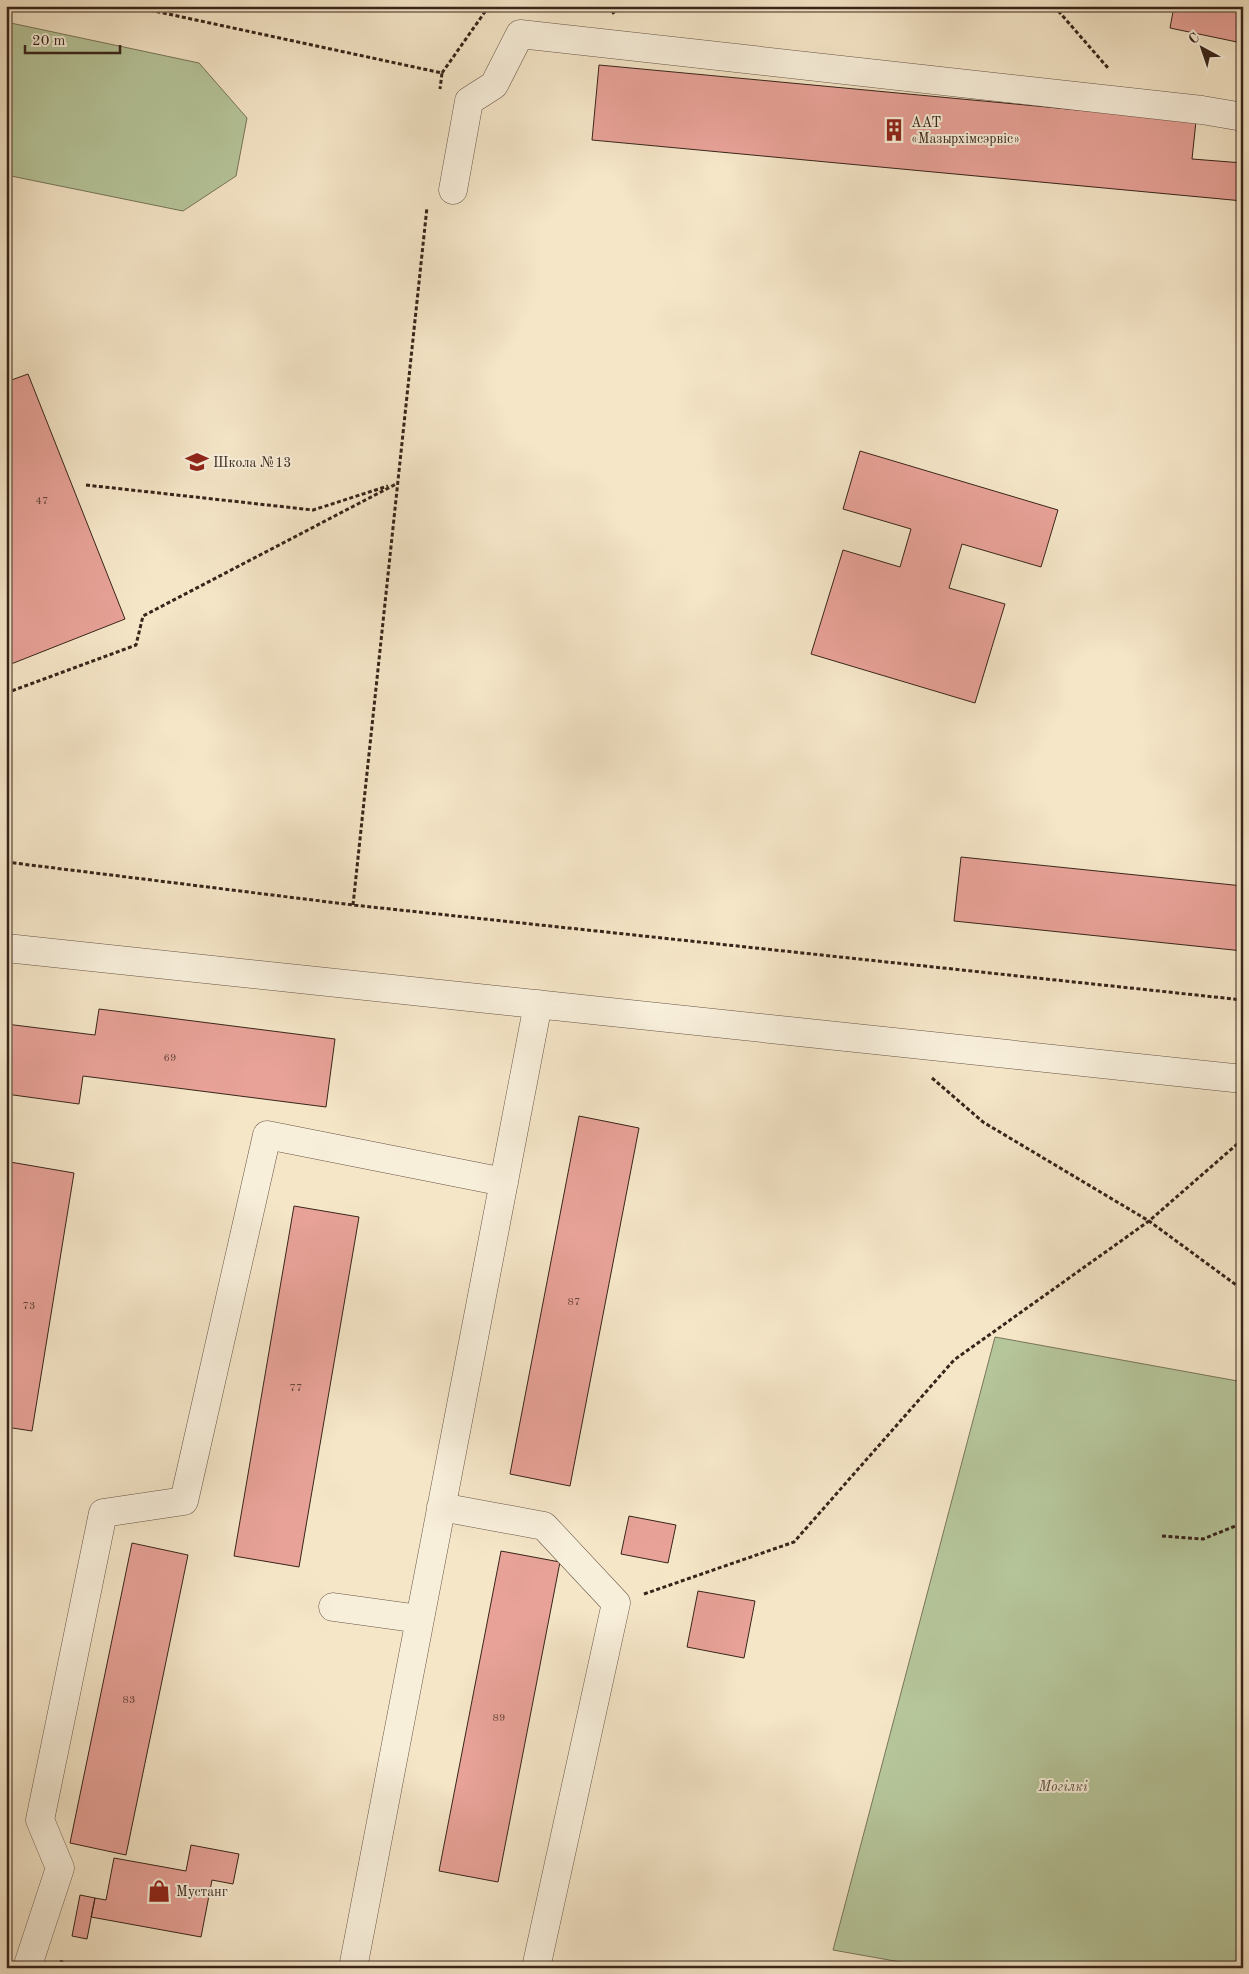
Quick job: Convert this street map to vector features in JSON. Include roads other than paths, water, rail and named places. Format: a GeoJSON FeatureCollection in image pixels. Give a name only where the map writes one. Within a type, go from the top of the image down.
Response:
{"type":"FeatureCollection","features":[{"type":"Feature","properties":{"kind":"lane"},"geometry":{"type":"LineString","coordinates":[[440,195],[469,101],[494,85],[520,34],[1202,110],[1243,117]]}},
{"type":"Feature","properties":{"kind":"lane"},"geometry":{"type":"LineString","coordinates":[[6,948],[1243,1079]]}},
{"type":"Feature","properties":{"kind":"lane"},"geometry":{"type":"LineString","coordinates":[[353,1968],[538,1004]]}},
{"type":"Feature","properties":{"kind":"lane"},"geometry":{"type":"LineString","coordinates":[[27,1968],[60,1868],[40,1820],[103,1514],[184,1501],[267,1136],[504,1182]]}},
{"type":"Feature","properties":{"kind":"lane"},"geometry":{"type":"LineString","coordinates":[[442,1506],[544,1526],[616,1603],[536,1968]]}},
{"type":"Feature","properties":{"kind":"lane"},"geometry":{"type":"LineString","coordinates":[[333,1607],[420,1619]]}},
{"type":"Feature","properties":{"kind":"place","name":"ААТ «Мазырхімсэрвіс»"},"geometry":{"type":"Point","coordinates":[894,130]}},
{"type":"Feature","properties":{"kind":"place","name":"Школа №13"},"geometry":{"type":"Point","coordinates":[197,462]}},
{"type":"Feature","properties":{"kind":"place","name":"Мустанг"},"geometry":{"type":"Point","coordinates":[159,1891]}},
{"type":"Feature","properties":{"kind":"park label","name":"Могілкі"},"geometry":{"type":"Point","coordinates":[1063,1786]}}]}
